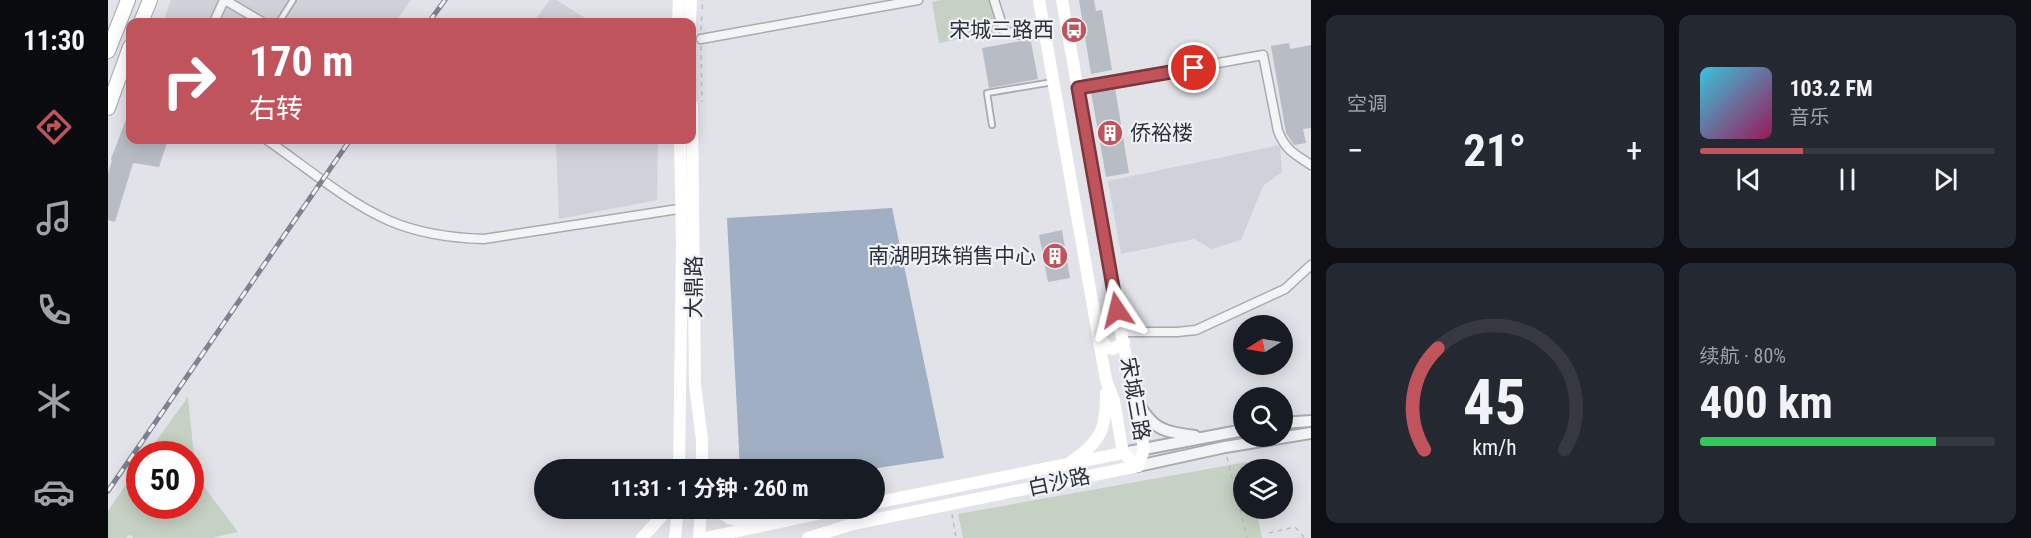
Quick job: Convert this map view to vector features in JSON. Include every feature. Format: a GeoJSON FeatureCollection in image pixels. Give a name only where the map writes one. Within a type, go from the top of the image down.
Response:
{"type":"FeatureCollection","features":[{"type":"Feature","properties":{"kind":"main road"},"geometry":{"type":"LineString","coordinates":[[108,51],[128,0]]}},
{"type":"Feature","properties":{"kind":"main road"},"geometry":{"type":"LineString","coordinates":[[143,18],[150,0]]}},
{"type":"Feature","properties":{"kind":"main road"},"geometry":{"type":"LineString","coordinates":[[678,18],[679,0]]}},
{"type":"Feature","properties":{"kind":"main road"},"geometry":{"type":"LineString","coordinates":[[690,18],[692,0]]}},
{"type":"Feature","properties":{"kind":"main road","name":"宋城三路"},"geometry":{"type":"LineString","coordinates":[[1039,0],[1106,380],[1114,401],[1123,453],[1138,466],[1144,449],[1062,0]]}},
{"type":"Feature","properties":{"kind":"main road"},"geometry":{"type":"LineString","coordinates":[[108,108],[126,61]]}},
{"type":"Feature","properties":{"kind":"main road","name":"大鼎路"},"geometry":{"type":"LineString","coordinates":[[680,144],[688,207],[695,385],[702,459]]}},
{"type":"Feature","properties":{"kind":"main road","name":"大鼎路"},"geometry":{"type":"LineString","coordinates":[[679,459],[690,144]]}},
{"type":"Feature","properties":{"kind":"main road"},"geometry":{"type":"LineString","coordinates":[[1099,336],[1106,347],[1113,349],[1123,337]]}},
{"type":"Feature","properties":{"kind":"main road"},"geometry":{"type":"LineString","coordinates":[[1066,465],[1083,454],[1100,437],[1106,422],[1106,380]]}},
{"type":"Feature","properties":{"kind":"main road","name":"白沙路"},"geometry":{"type":"LineString","coordinates":[[885,501],[1123,453]]}},
{"type":"Feature","properties":{"kind":"main road","name":"白沙路"},"geometry":{"type":"LineString","coordinates":[[808,538],[853,524],[1138,466]]}},
{"type":"Feature","properties":{"kind":"main road"},"geometry":{"type":"LineString","coordinates":[[642,538],[659,519]]}},
{"type":"Feature","properties":{"kind":"main road"},"geometry":{"type":"LineString","coordinates":[[675,538],[677,519]]}},
{"type":"Feature","properties":{"kind":"main road"},"geometry":{"type":"LineString","coordinates":[[699,538],[700,519]]}},
{"type":"Feature","properties":{"kind":"main road"},"geometry":{"type":"LineString","coordinates":[[734,519],[764,525]]}},
{"type":"Feature","properties":{"kind":"main road"},"geometry":{"type":"LineString","coordinates":[[705,538],[793,519]]}},
{"type":"Feature","properties":{"kind":"street"},"geometry":{"type":"LineString","coordinates":[[216,18],[225,0],[255,18]]}},
{"type":"Feature","properties":{"kind":"street"},"geometry":{"type":"LineString","coordinates":[[701,39],[918,0]]}},
{"type":"Feature","properties":{"kind":"street"},"geometry":{"type":"LineString","coordinates":[[994,0],[1004,31],[1026,36],[1045,33]]}},
{"type":"Feature","properties":{"kind":"street"},"geometry":{"type":"LineString","coordinates":[[1078,88],[1263,56],[1282,141],[1297,157],[1311,165]]}},
{"type":"Feature","properties":{"kind":"street"},"geometry":{"type":"LineString","coordinates":[[273,144],[355,201],[390,221],[423,232],[456,238],[484,239],[688,207]]}},
{"type":"Feature","properties":{"kind":"street"},"geometry":{"type":"LineString","coordinates":[[1123,337],[1196,330],[1285,289],[1311,265]]}},
{"type":"Feature","properties":{"kind":"street"},"geometry":{"type":"LineString","coordinates":[[1135,398],[1145,415],[1155,425],[1167,432],[1201,437]]}},
{"type":"Feature","properties":{"kind":"street"},"geometry":{"type":"LineString","coordinates":[[1293,422],[1311,421]]}},
{"type":"Feature","properties":{"kind":"street","name":"白沙路"},"geometry":{"type":"LineString","coordinates":[[1123,453],[1233,432]]}},
{"type":"Feature","properties":{"kind":"street","name":"白沙路"},"geometry":{"type":"LineString","coordinates":[[1138,466],[1225,447],[1311,433]]}},
{"type":"Feature","properties":{"kind":"lane"},"geometry":{"type":"LineString","coordinates":[[282,18],[293,0]]}},
{"type":"Feature","properties":{"kind":"lane"},"geometry":{"type":"LineString","coordinates":[[992,125],[987,93],[1054,82]]}},
{"type":"Feature","properties":{"kind":"path"},"geometry":{"type":"LineString","coordinates":[[1225,447],[1247,538]]}},
{"type":"Feature","properties":{"kind":"path"},"geometry":{"type":"LineString","coordinates":[[950,504],[956,538]]}},
{"type":"Feature","properties":{"kind":"path"},"geometry":{"type":"LineString","coordinates":[[1269,532],[1295,527],[1305,538]]}},
{"type":"Feature","properties":{"kind":"shaded area"},"geometry":{"type":"Polygon","coordinates":[[[171,0],[218,0],[212,18],[164,18],[171,0]]]}},
{"type":"Feature","properties":{"kind":"shaded area"},"geometry":{"type":"Polygon","coordinates":[[[227,0],[411,0],[398,18],[220,18],[227,0]]]}},
{"type":"Feature","properties":{"kind":"shaded area"},"geometry":{"type":"Polygon","coordinates":[[[550,0],[557,0],[585,18],[536,18],[550,0]]]}},
{"type":"Feature","properties":{"kind":"shaded area"},"geometry":{"type":"Polygon","coordinates":[[[556,144],[658,144],[657,200],[559,219],[556,144]]]}},
{"type":"Feature","properties":{"kind":"shaded area"},"geometry":{"type":"Polygon","coordinates":[[[1280,145],[1282,172],[1263,186],[1241,240],[1212,249],[1194,239],[1121,254],[1108,181],[1280,145]]]}},
{"type":"Feature","properties":{"kind":"green space"},"geometry":{"type":"Polygon","coordinates":[[[991,0],[997,32],[939,43],[932,2],[991,0]]]}},
{"type":"Feature","properties":{"kind":"green space"},"geometry":{"type":"Polygon","coordinates":[[[188,397],[192,441],[156,441],[188,397]]]}},
{"type":"Feature","properties":{"kind":"green space"},"geometry":{"type":"Polygon","coordinates":[[[1233,465],[1233,519],[1258,519],[1262,538],[963,538],[958,514],[1233,465]]]}},
{"type":"Feature","properties":{"kind":"green space"},"geometry":{"type":"Polygon","coordinates":[[[126,485],[126,519],[204,519],[204,487],[238,532],[211,538],[133,538],[130,534],[126,538],[108,538],[108,511],[126,485]]]}},
{"type":"Feature","properties":{"kind":"water"},"geometry":{"type":"Polygon","coordinates":[[[892,208],[944,458],[885,467],[885,459],[739,459],[727,218],[892,208]]]}},
{"type":"Feature","properties":{"kind":"building"},"geometry":{"type":"Polygon","coordinates":[[[1079,0],[1094,0],[1096,11],[1102,10],[1112,70],[1091,74],[1079,0]]]}},
{"type":"Feature","properties":{"kind":"building"},"geometry":{"type":"Polygon","coordinates":[[[1021,41],[1031,42],[1038,79],[989,88],[982,48],[1021,41]]]}},
{"type":"Feature","properties":{"kind":"building"},"geometry":{"type":"Polygon","coordinates":[[[1289,43],[1290,49],[1311,45],[1311,128],[1303,129],[1306,143],[1294,145],[1286,133],[1271,46],[1289,43]]]}},
{"type":"Feature","properties":{"kind":"building","name":"侨裕楼"},"geometry":{"type":"Polygon","coordinates":[[[1115,88],[1129,173],[1106,177],[1091,92],[1115,88]]]}},
{"type":"Feature","properties":{"kind":"building"},"geometry":{"type":"Polygon","coordinates":[[[126,120],[126,144],[167,144],[159,167],[133,163],[115,222],[108,220],[108,174],[111,159],[126,120]]]}},
{"type":"Feature","properties":{"kind":"building","name":"南湖明珠销售中心"},"geometry":{"type":"Polygon","coordinates":[[[1062,230],[1070,278],[1048,282],[1039,235],[1062,230]]]}},
{"type":"Feature","properties":{"kind":"railway"},"geometry":{"type":"LineString","coordinates":[[432,18],[445,0]]}},
{"type":"Feature","properties":{"kind":"railway"},"geometry":{"type":"LineString","coordinates":[[108,491],[347,144]]}},
{"type":"Feature","properties":{"kind":"place","name":"宋城三路西"},"geometry":{"type":"Point","coordinates":[1074,30]}},
{"type":"Feature","properties":{"kind":"place","name":"侨裕楼"},"geometry":{"type":"Point","coordinates":[1110,133]}},
{"type":"Feature","properties":{"kind":"place","name":"南湖明珠销售中心"},"geometry":{"type":"Point","coordinates":[1055,256]}},
{"type":"Feature","properties":{"kind":"route"},"geometry":{"type":"LineString","coordinates":[[1117,310],[1078,88],[1194,68]]}}]}
